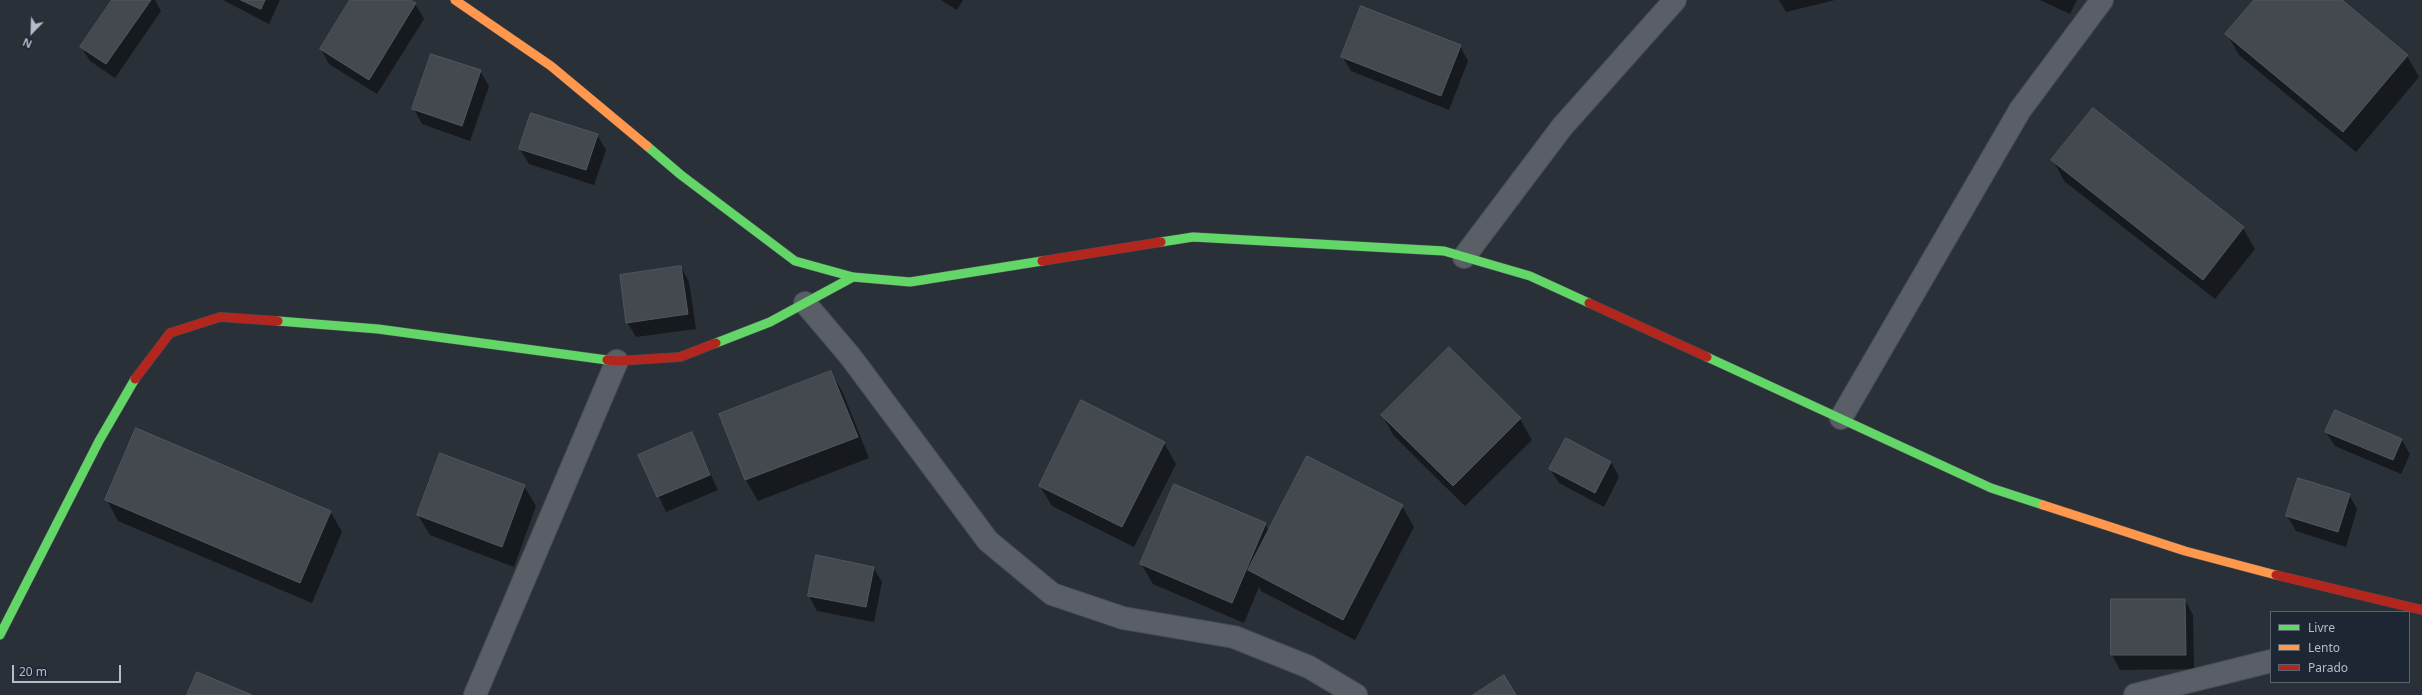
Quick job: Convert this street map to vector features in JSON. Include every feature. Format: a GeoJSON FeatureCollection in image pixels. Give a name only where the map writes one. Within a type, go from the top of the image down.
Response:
{"type":"FeatureCollection","features":[{"type":"Feature","properties":{"kind":"street"},"geometry":{"type":"LineString","coordinates":[[454,0],[551,66],[681,175],[795,261],[853,277],[910,282],[1193,237],[1444,251],[1530,276],[1991,488],[2185,551],[2394,609],[2422,610]]}},
{"type":"Feature","properties":{"kind":"street"},"geometry":{"type":"LineString","coordinates":[[1464,257],[1562,127],[1675,0]]}},
{"type":"Feature","properties":{"kind":"street"},"geometry":{"type":"LineString","coordinates":[[1841,418],[2020,110],[2102,0]]}},
{"type":"Feature","properties":{"kind":"street"},"geometry":{"type":"LineString","coordinates":[[0,635],[98,441],[138,374],[170,333],[220,317],[378,329],[617,361],[680,357],[770,322],[853,277]]}},
{"type":"Feature","properties":{"kind":"street"},"geometry":{"type":"LineString","coordinates":[[804,303],[850,356],[988,541],[1052,594],[1123,618],[1234,637],[1309,667],[1356,695]]}},
{"type":"Feature","properties":{"kind":"street"},"geometry":{"type":"LineString","coordinates":[[475,695],[617,361]]}},
{"type":"Feature","properties":{"kind":"street"},"geometry":{"type":"LineString","coordinates":[[2136,695],[2270,661]]}},
{"type":"Feature","properties":{"kind":"building"},"geometry":{"type":"Polygon","coordinates":[[[112,0],[151,0],[106,64],[80,47],[112,0]]]}},
{"type":"Feature","properties":{"kind":"building"},"geometry":{"type":"Polygon","coordinates":[[[241,0],[265,0],[261,9],[241,0]]]}},
{"type":"Feature","properties":{"kind":"building"},"geometry":{"type":"Polygon","coordinates":[[[350,0],[410,0],[416,3],[369,80],[320,49],[350,0]]]}},
{"type":"Feature","properties":{"kind":"building"},"geometry":{"type":"Polygon","coordinates":[[[2254,0],[2342,0],[2408,55],[2343,132],[2225,34],[2254,0]]]}},
{"type":"Feature","properties":{"kind":"building"},"geometry":{"type":"Polygon","coordinates":[[[1361,6],[1461,45],[1441,96],[1341,57],[1361,6]]]}},
{"type":"Feature","properties":{"kind":"building"},"geometry":{"type":"Polygon","coordinates":[[[431,54],[481,70],[462,126],[412,109],[431,54]]]}},
{"type":"Feature","properties":{"kind":"building"},"geometry":{"type":"Polygon","coordinates":[[[2093,108],[2244,227],[2203,280],[2051,160],[2093,108]]]}},
{"type":"Feature","properties":{"kind":"building"},"geometry":{"type":"Polygon","coordinates":[[[531,113],[598,134],[586,170],[519,149],[531,113]]]}},
{"type":"Feature","properties":{"kind":"building"},"geometry":{"type":"Polygon","coordinates":[[[681,266],[688,314],[626,323],[620,275],[681,266]]]}},
{"type":"Feature","properties":{"kind":"building"},"geometry":{"type":"Polygon","coordinates":[[[1449,347],[1521,418],[1453,486],[1381,415],[1449,347]]]}},
{"type":"Feature","properties":{"kind":"building"},"geometry":{"type":"Polygon","coordinates":[[[831,371],[858,437],[745,480],[719,414],[831,371]]]}},
{"type":"Feature","properties":{"kind":"building"},"geometry":{"type":"Polygon","coordinates":[[[1081,400],[1165,442],[1122,527],[1039,486],[1081,400]]]}},
{"type":"Feature","properties":{"kind":"building"},"geometry":{"type":"Polygon","coordinates":[[[2335,410],[2402,439],[2393,460],[2325,432],[2335,410]]]}},
{"type":"Feature","properties":{"kind":"building"},"geometry":{"type":"Polygon","coordinates":[[[136,428],[331,511],[300,583],[105,500],[136,428]]]}},
{"type":"Feature","properties":{"kind":"building"},"geometry":{"type":"Polygon","coordinates":[[[692,432],[710,475],[657,497],[638,455],[692,432]]]}},
{"type":"Feature","properties":{"kind":"building"},"geometry":{"type":"Polygon","coordinates":[[[1566,438],[1611,462],[1595,493],[1549,469],[1566,438]]]}},
{"type":"Feature","properties":{"kind":"building"},"geometry":{"type":"Polygon","coordinates":[[[440,453],[525,485],[502,547],[417,515],[440,453]]]}},
{"type":"Feature","properties":{"kind":"building"},"geometry":{"type":"Polygon","coordinates":[[[1307,456],[1403,505],[1343,620],[1248,570],[1307,456]]]}},
{"type":"Feature","properties":{"kind":"building"},"geometry":{"type":"Polygon","coordinates":[[[2298,478],[2350,494],[2338,532],[2286,516],[2298,478]]]}},
{"type":"Feature","properties":{"kind":"building"},"geometry":{"type":"Polygon","coordinates":[[[1174,484],[1266,523],[1232,603],[1140,564],[1174,484]]]}},
{"type":"Feature","properties":{"kind":"building"},"geometry":{"type":"Polygon","coordinates":[[[816,555],[874,567],[866,607],[808,596],[816,555]]]}},
{"type":"Feature","properties":{"kind":"building"},"geometry":{"type":"Polygon","coordinates":[[[2111,599],[2185,599],[2186,655],[2111,655],[2111,599]]]}},
{"type":"Feature","properties":{"kind":"building"},"geometry":{"type":"Polygon","coordinates":[[[197,672],[252,695],[187,695],[197,672]]]}},
{"type":"Feature","properties":{"kind":"building"},"geometry":{"type":"Polygon","coordinates":[[[1504,675],[1516,695],[1473,695],[1504,675]]]}},
{"type":"Feature","properties":{"kind":"traffic: fast"},"geometry":{"type":"LineString","coordinates":[[647,146],[681,175],[795,261],[853,277],[910,282],[1042,261]]}},
{"type":"Feature","properties":{"kind":"traffic: fast"},"geometry":{"type":"LineString","coordinates":[[1161,242],[1193,237],[1444,251],[1530,276],[1589,303]]}},
{"type":"Feature","properties":{"kind":"traffic: fast"},"geometry":{"type":"LineString","coordinates":[[716,343],[770,322],[853,277]]}},
{"type":"Feature","properties":{"kind":"traffic: fast"},"geometry":{"type":"LineString","coordinates":[[278,321],[378,329],[607,360]]}},
{"type":"Feature","properties":{"kind":"traffic: fast"},"geometry":{"type":"LineString","coordinates":[[1707,357],[1991,488],[2043,505]]}},
{"type":"Feature","properties":{"kind":"traffic: fast"},"geometry":{"type":"LineString","coordinates":[[0,635],[99,441],[135,379]]}},
{"type":"Feature","properties":{"kind":"traffic: slow"},"geometry":{"type":"LineString","coordinates":[[455,0],[551,66],[647,146]]}},
{"type":"Feature","properties":{"kind":"traffic: slow"},"geometry":{"type":"LineString","coordinates":[[2043,505],[2185,551],[2276,575]]}},
{"type":"Feature","properties":{"kind":"traffic: jam"},"geometry":{"type":"LineString","coordinates":[[1042,261],[1161,242]]}},
{"type":"Feature","properties":{"kind":"traffic: jam"},"geometry":{"type":"LineString","coordinates":[[1589,303],[1707,357]]}},
{"type":"Feature","properties":{"kind":"traffic: jam"},"geometry":{"type":"LineString","coordinates":[[135,379],[170,333],[220,317],[278,321]]}},
{"type":"Feature","properties":{"kind":"traffic: jam"},"geometry":{"type":"LineString","coordinates":[[607,360],[617,361],[680,357],[716,343]]}},
{"type":"Feature","properties":{"kind":"traffic: jam"},"geometry":{"type":"LineString","coordinates":[[2276,575],[2422,610]]}}]}
